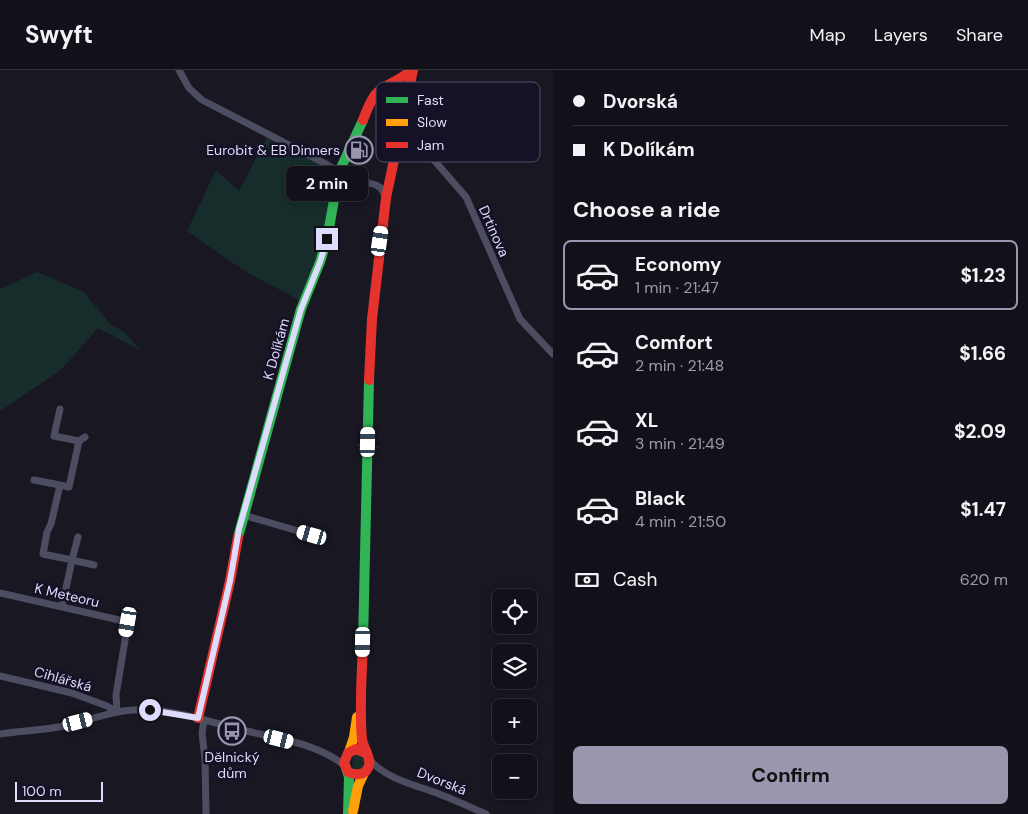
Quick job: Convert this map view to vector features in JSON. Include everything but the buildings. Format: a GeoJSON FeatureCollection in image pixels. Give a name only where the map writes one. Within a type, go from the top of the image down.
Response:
{"type":"FeatureCollection","features":[{"type":"Feature","properties":{"kind":"main road","name":"K Dolíkám"},"geometry":{"type":"LineString","coordinates":[[396,82],[412,70]]}},
{"type":"Feature","properties":{"kind":"main road","name":"K Dolíkám"},"geometry":{"type":"LineString","coordinates":[[201,719],[243,515],[301,309],[327,239],[338,172],[376,94]]}},
{"type":"Feature","properties":{"kind":"main road"},"geometry":{"type":"LineString","coordinates":[[352,814],[358,786],[369,766],[368,756],[362,741],[368,397],[372,319],[386,198],[393,162]]}},
{"type":"Feature","properties":{"kind":"main road"},"geometry":{"type":"LineString","coordinates":[[348,814],[349,777],[344,760],[354,737],[362,681]]}},
{"type":"Feature","properties":{"kind":"main road","name":"Dvorská"},"geometry":{"type":"LineString","coordinates":[[348,752],[360,749],[368,756]]}},
{"type":"Feature","properties":{"kind":"main road","name":"Dvorská"},"geometry":{"type":"LineString","coordinates":[[345,767],[356,775],[364,773]]}},
{"type":"Feature","properties":{"kind":"street"},"geometry":{"type":"LineString","coordinates":[[179,70],[196,96],[349,178],[376,185],[383,191],[386,198]]}},
{"type":"Feature","properties":{"kind":"street","name":"Drtinova"},"geometry":{"type":"LineString","coordinates":[[436,162],[466,197],[520,319],[553,354]]}},
{"type":"Feature","properties":{"kind":"street"},"geometry":{"type":"LineString","coordinates":[[34,480],[68,487],[82,439],[54,436],[60,409]]}},
{"type":"Feature","properties":{"kind":"street"},"geometry":{"type":"LineString","coordinates":[[60,485],[43,554],[94,565]]}},
{"type":"Feature","properties":{"kind":"street"},"geometry":{"type":"LineString","coordinates":[[243,515],[312,535]]}},
{"type":"Feature","properties":{"kind":"street"},"geometry":{"type":"LineString","coordinates":[[62,607],[78,537]]}},
{"type":"Feature","properties":{"kind":"street","name":"K Meteoru"},"geometry":{"type":"LineString","coordinates":[[0,593],[128,622],[116,695],[117,712]]}},
{"type":"Feature","properties":{"kind":"street","name":"Cihlářská"},"geometry":{"type":"LineString","coordinates":[[0,676],[72,693],[107,706],[117,712]]}},
{"type":"Feature","properties":{"kind":"street","name":"Dvorská"},"geometry":{"type":"LineString","coordinates":[[0,734],[64,726],[117,712],[155,711],[201,719],[295,743],[326,753],[345,767]]}},
{"type":"Feature","properties":{"kind":"street"},"geometry":{"type":"LineString","coordinates":[[201,719],[205,759],[206,814]]}},
{"type":"Feature","properties":{"kind":"street","name":"Dvorská"},"geometry":{"type":"LineString","coordinates":[[326,753],[348,752]]}},
{"type":"Feature","properties":{"kind":"street","name":"Dvorská"},"geometry":{"type":"LineString","coordinates":[[368,756],[376,767],[387,774],[486,814]]}},
{"type":"Feature","properties":{"kind":"street","name":"Dvorská"},"geometry":{"type":"LineString","coordinates":[[364,773],[387,774]]}},
{"type":"Feature","properties":{"kind":"green space"},"geometry":{"type":"Polygon","coordinates":[[[267,137],[329,168],[332,180],[321,245],[299,300],[243,270],[187,231],[216,170],[239,191],[267,137]]]}},
{"type":"Feature","properties":{"kind":"green space"},"geometry":{"type":"Polygon","coordinates":[[[37,272],[84,292],[110,324],[124,332],[142,351],[98,328],[61,370],[0,411],[0,289],[37,272]]]}},
{"type":"Feature","properties":{"kind":"green space"},"geometry":{"type":"Polygon","coordinates":[[[358,753],[365,759],[365,766],[359,771],[352,768],[353,755],[358,753]]]}},
{"type":"Feature","properties":{"kind":"traffic: fast"},"geometry":{"type":"LineString","coordinates":[[238,537],[301,309],[327,239],[339,172],[363,120]]}},
{"type":"Feature","properties":{"kind":"traffic: fast"},"geometry":{"type":"LineString","coordinates":[[363,642],[369,380]]}},
{"type":"Feature","properties":{"kind":"traffic: fast"},"geometry":{"type":"LineString","coordinates":[[346,768],[349,777],[348,814]]}},
{"type":"Feature","properties":{"kind":"traffic: slow"},"geometry":{"type":"LineString","coordinates":[[349,752],[354,737],[357,717]]}},
{"type":"Feature","properties":{"kind":"traffic: slow"},"geometry":{"type":"LineString","coordinates":[[353,811],[358,786],[364,773]]}},
{"type":"Feature","properties":{"kind":"traffic: jam"},"geometry":{"type":"LineString","coordinates":[[393,82],[411,70]]}},
{"type":"Feature","properties":{"kind":"traffic: jam"},"geometry":{"type":"LineString","coordinates":[[410,82],[413,70]]}},
{"type":"Feature","properties":{"kind":"traffic: jam"},"geometry":{"type":"LineString","coordinates":[[363,120],[376,94]]}},
{"type":"Feature","properties":{"kind":"traffic: jam"},"geometry":{"type":"LineString","coordinates":[[369,380],[372,319],[386,198],[394,162]]}},
{"type":"Feature","properties":{"kind":"traffic: jam"},"geometry":{"type":"LineString","coordinates":[[198,718],[230,581],[238,537]]}},
{"type":"Feature","properties":{"kind":"traffic: jam"},"geometry":{"type":"LineString","coordinates":[[363,642],[361,727],[369,765],[362,774],[348,772],[344,763],[348,753],[356,749],[366,753]]}},
{"type":"Feature","properties":{"kind":"place","name":"Eurobit & EB Dinners"},"geometry":{"type":"Point","coordinates":[359,150]}},
{"type":"Feature","properties":{"kind":"place","name":"Dělnický dům"},"geometry":{"type":"Point","coordinates":[232,731]}},
{"type":"Feature","properties":{"kind":"route"},"geometry":{"type":"LineString","coordinates":[[150,710],[198,718],[230,581],[239,529],[301,309],[327,239]]}}]}
